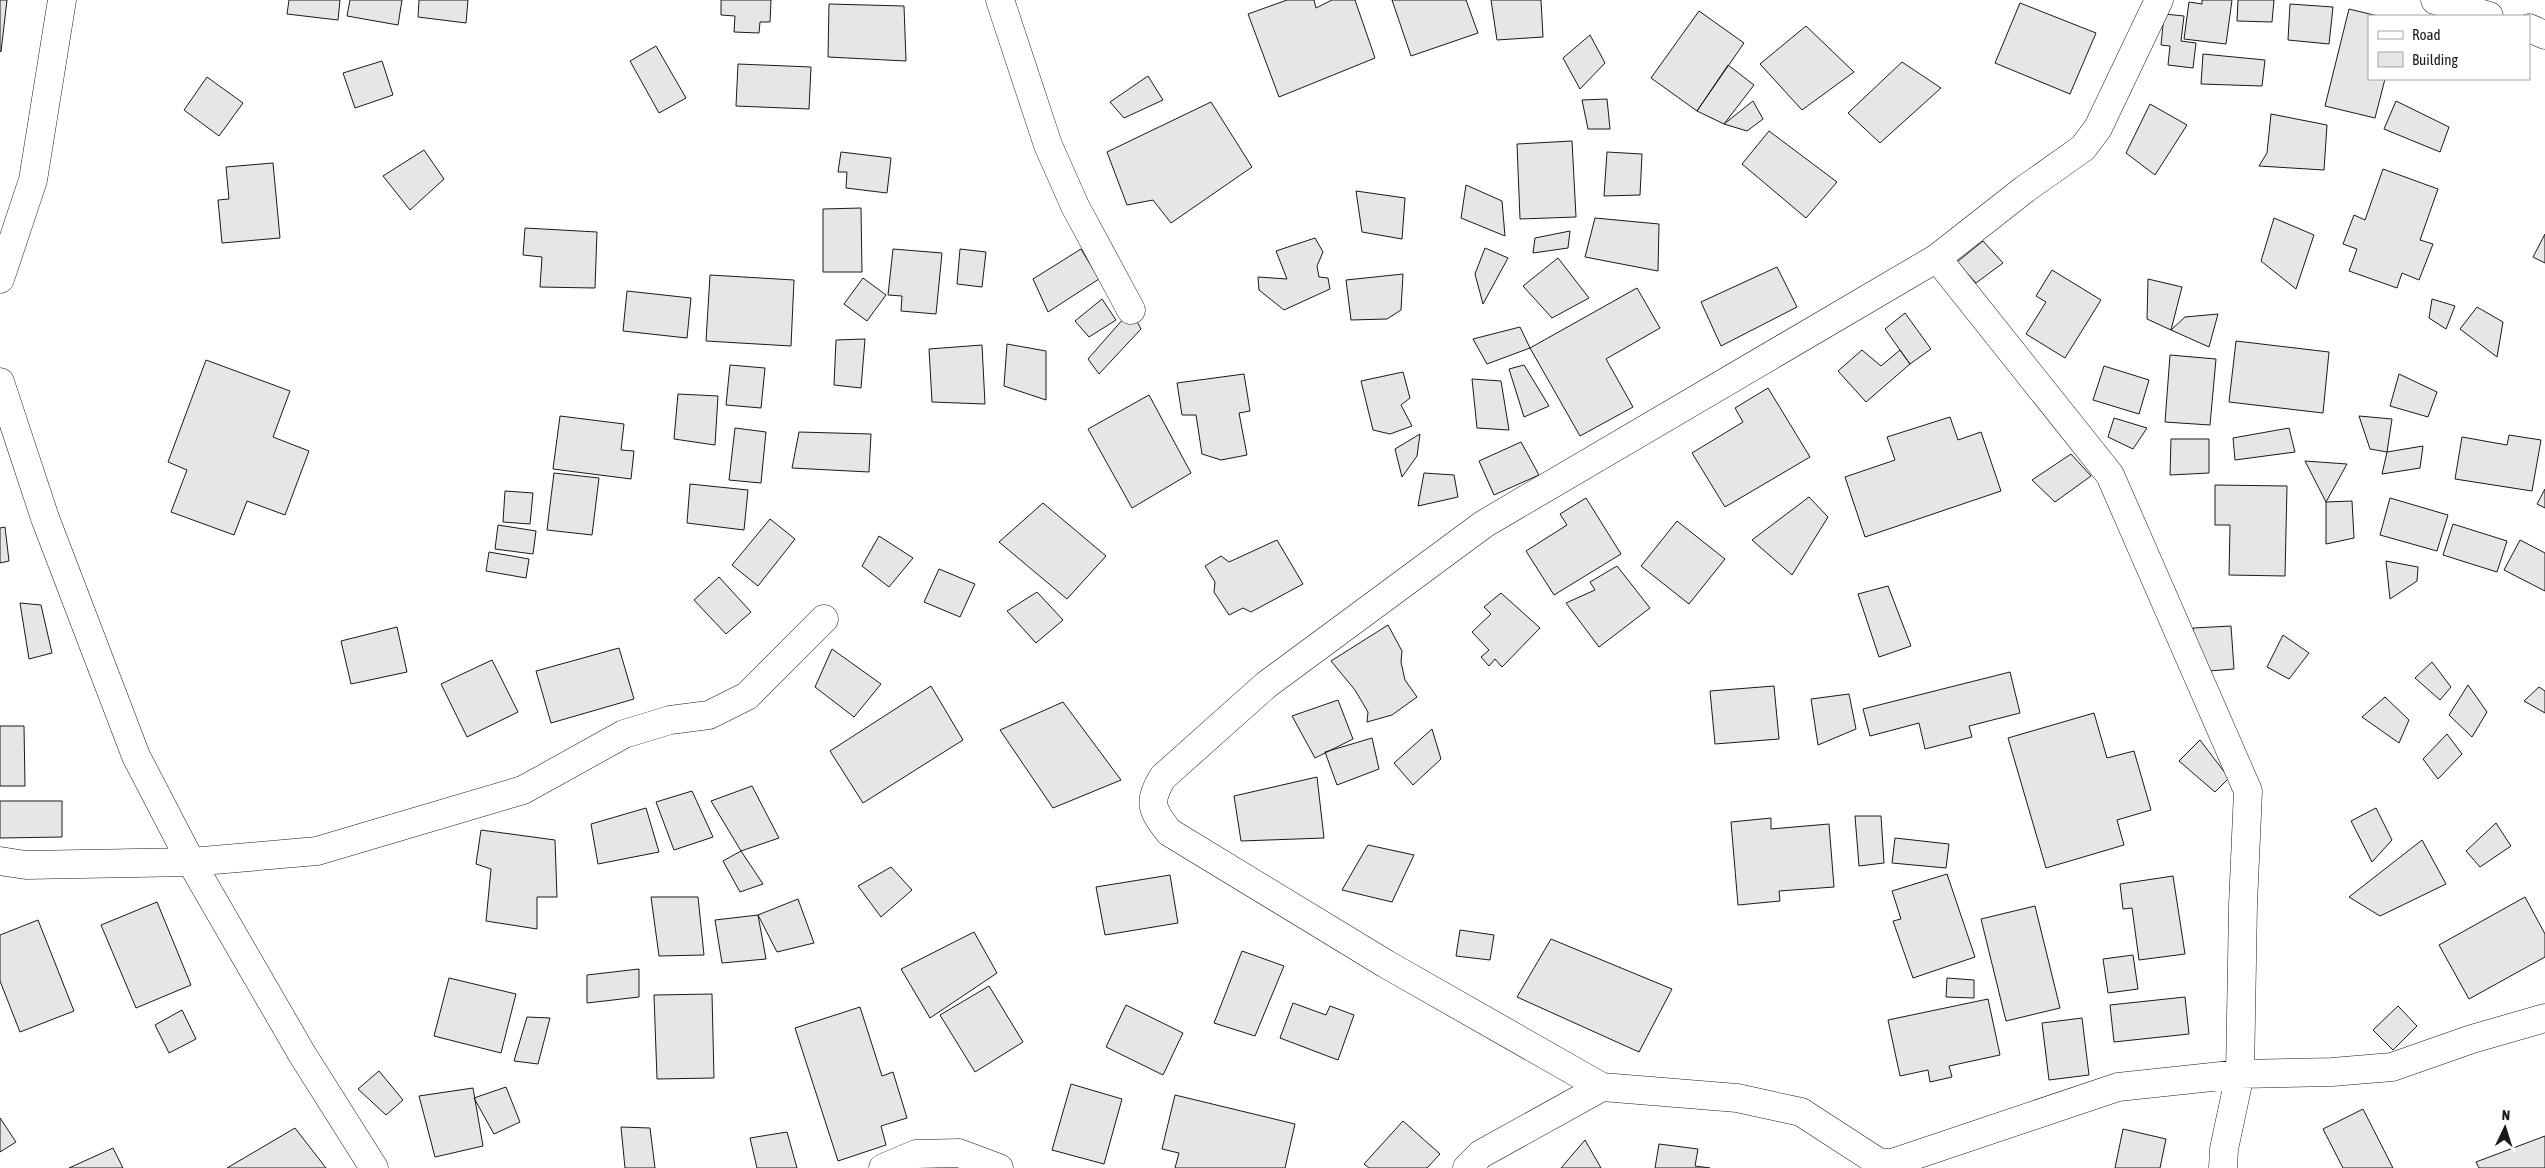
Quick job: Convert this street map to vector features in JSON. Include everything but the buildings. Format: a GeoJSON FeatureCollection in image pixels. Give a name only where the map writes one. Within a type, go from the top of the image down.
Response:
{"type":"FeatureCollection","features":[{"type":"Feature","properties":{"kind":"street"},"geometry":{"type":"LineString","coordinates":[[0,279],[6,237],[33,180],[62,0]]}},
{"type":"Feature","properties":{"kind":"street"},"geometry":{"type":"LineString","coordinates":[[1000,0],[1048,145],[1075,206],[1130,310]]}},
{"type":"Feature","properties":{"kind":"street"},"geometry":{"type":"LineString","coordinates":[[2159,0],[2098,128],[2083,148],[2025,188],[1937,258],[1484,524],[1266,685],[1162,777],[1153,792],[1154,812],[1169,832],[1386,964],[1602,1088],[1737,1098],[1801,1112],[1879,1165],[1892,1163],[2118,1087],[2240,1074],[2332,1072],[2392,1067],[2472,1039],[2545,1018]]}},
{"type":"Feature","properties":{"kind":"street"},"geometry":{"type":"LineString","coordinates":[[2435,0],[2486,15]]}},
{"type":"Feature","properties":{"kind":"street"},"geometry":{"type":"LineString","coordinates":[[2530,28],[2545,35]]}},
{"type":"Feature","properties":{"kind":"street"},"geometry":{"type":"LineString","coordinates":[[1937,258],[2110,475],[2248,791],[2243,906],[2240,1074],[2224,1149],[2223,1168]]}},
{"type":"Feature","properties":{"kind":"street"},"geometry":{"type":"LineString","coordinates":[[0,382],[45,518],[136,756],[190,862],[302,1054],[374,1168]]}},
{"type":"Feature","properties":{"kind":"street"},"geometry":{"type":"LineString","coordinates":[[0,861],[26,865],[190,862],[317,850],[523,790],[624,734],[670,720],[709,715],[747,696],[824,619]]}},
{"type":"Feature","properties":{"kind":"street"},"geometry":{"type":"LineString","coordinates":[[1467,1168],[1481,1154],[1602,1088]]}},
{"type":"Feature","properties":{"kind":"street"},"geometry":{"type":"LineString","coordinates":[[883,1168],[916,1154],[959,1153],[999,1168]]}}]}
